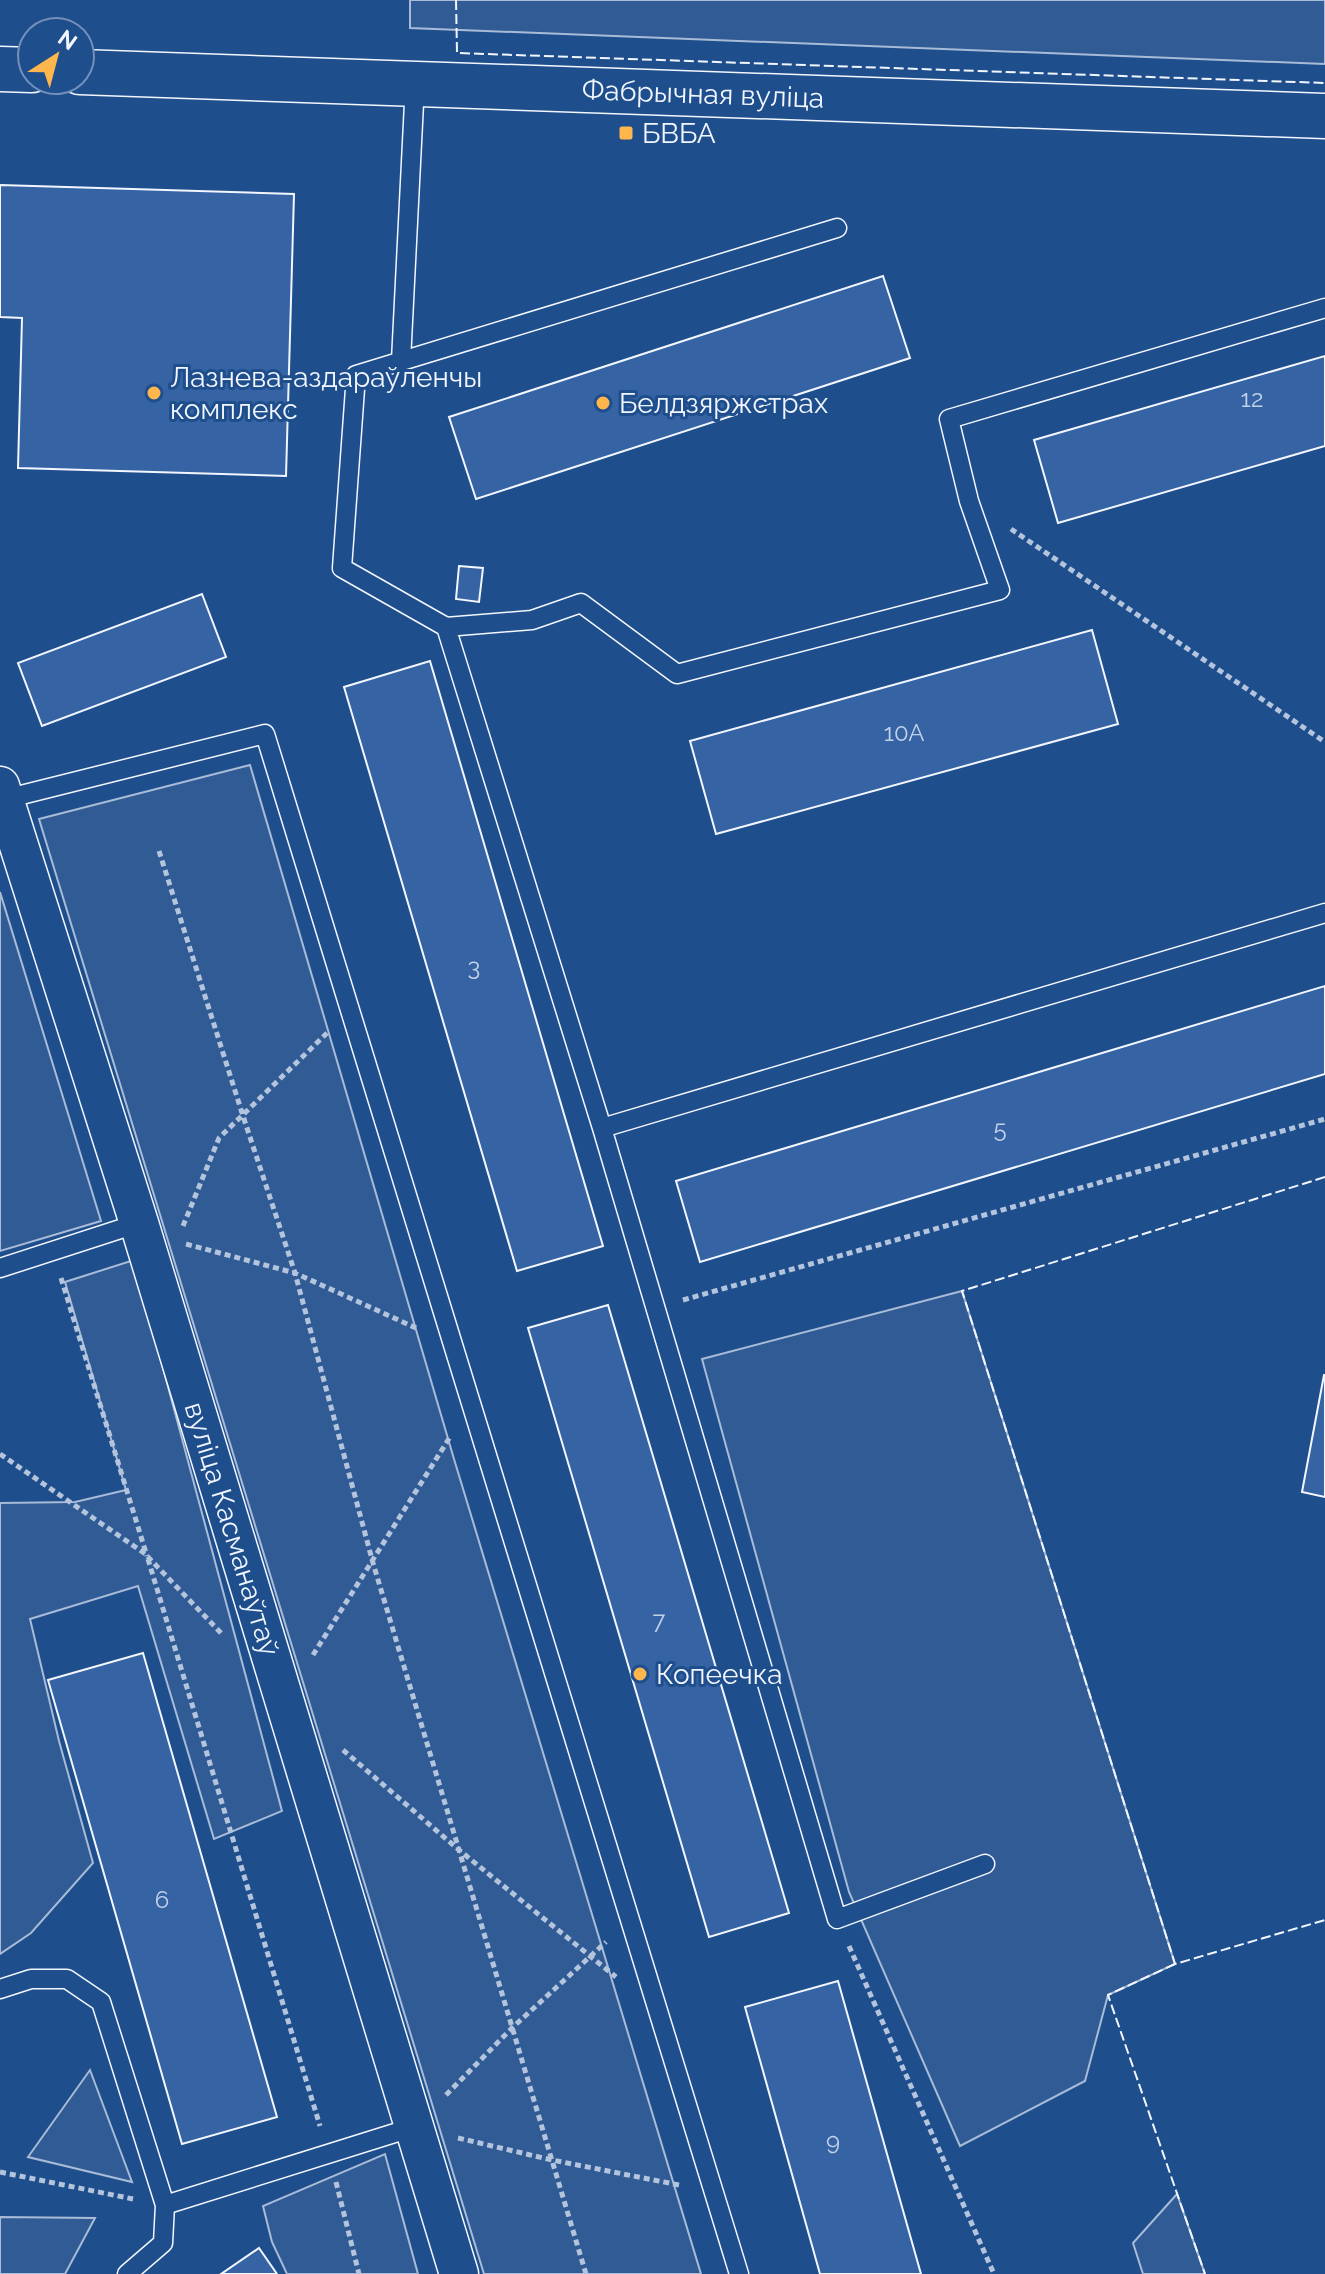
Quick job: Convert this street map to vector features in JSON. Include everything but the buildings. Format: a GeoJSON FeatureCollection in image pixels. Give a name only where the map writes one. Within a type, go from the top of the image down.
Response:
{"type":"FeatureCollection","features":[{"type":"Feature","properties":{"kind":"main road","name":"Фабрычная вуліца"},"geometry":{"type":"LineString","coordinates":[[96,73],[1325,116]]}},
{"type":"Feature","properties":{"kind":"street","name":"вуліца Касманаўтаў"},"geometry":{"type":"LineString","coordinates":[[2,793],[154,1238],[285,1700],[459,2274]]}},
{"type":"Feature","properties":{"kind":"lane"},"geometry":{"type":"LineString","coordinates":[[401,361],[415,83]]}},
{"type":"Feature","properties":{"kind":"lane"},"geometry":{"type":"LineString","coordinates":[[837,228],[356,375],[342,568],[446,627],[532,620],[581,603],[677,674],[1000,590],[969,501],[949,419],[1325,308]]}},
{"type":"Feature","properties":{"kind":"lane"},"geometry":{"type":"LineString","coordinates":[[446,627],[602,1128],[837,1919],[985,1864]]}},
{"type":"Feature","properties":{"kind":"lane"},"geometry":{"type":"LineString","coordinates":[[2,793],[265,734],[739,2274]]}},
{"type":"Feature","properties":{"kind":"lane"},"geometry":{"type":"LineString","coordinates":[[602,1128],[1325,913]]}},
{"type":"Feature","properties":{"kind":"lane"},"geometry":{"type":"LineString","coordinates":[[0,1268],[154,1238]]}},
{"type":"Feature","properties":{"kind":"lane"},"geometry":{"type":"LineString","coordinates":[[0,1989],[31,1979],[67,1979],[101,2002],[165,2205],[163,2243],[127,2274]]}},
{"type":"Feature","properties":{"kind":"lane"},"geometry":{"type":"LineString","coordinates":[[165,2205],[414,2127]]}},
{"type":"Feature","properties":{"kind":"path"},"geometry":{"type":"LineString","coordinates":[[969,501],[1325,742]]}},
{"type":"Feature","properties":{"kind":"path"},"geometry":{"type":"LineString","coordinates":[[159,851],[295,1273],[373,1563],[586,2274]]}},
{"type":"Feature","properties":{"kind":"path"},"geometry":{"type":"LineString","coordinates":[[351,1009],[219,1138],[154,1238],[295,1273],[453,1345]]}},
{"type":"Feature","properties":{"kind":"path"},"geometry":{"type":"LineString","coordinates":[[655,1307],[1325,1119]]}},
{"type":"Feature","properties":{"kind":"path"},"geometry":{"type":"LineString","coordinates":[[0,1454],[147,1556],[60,1274]]}},
{"type":"Feature","properties":{"kind":"path"},"geometry":{"type":"LineString","coordinates":[[285,1700],[471,1403]]}},
{"type":"Feature","properties":{"kind":"path"},"geometry":{"type":"LineString","coordinates":[[837,1919],[994,2274]]}},
{"type":"Feature","properties":{"kind":"path"},"geometry":{"type":"LineString","coordinates":[[414,2127],[512,2028],[630,1920]]}},
{"type":"Feature","properties":{"kind":"path"},"geometry":{"type":"LineString","coordinates":[[414,2127],[552,2160],[714,2192]]}},
{"type":"Feature","properties":{"kind":"path"},"geometry":{"type":"LineString","coordinates":[[329,2154],[359,2274]]}},
{"type":"Feature","properties":{"kind":"path"},"geometry":{"type":"LineString","coordinates":[[0,2172],[165,2205]]}},
{"type":"Feature","properties":{"kind":"shaded area"},"geometry":{"type":"Polygon","coordinates":[[[410,0],[1325,0],[1325,64],[410,28],[410,0]]]}},
{"type":"Feature","properties":{"kind":"shaded area"},"geometry":{"type":"Polygon","coordinates":[[[250,765],[454,1459],[701,2274],[484,2274],[39,819],[250,765]]]}},
{"type":"Feature","properties":{"kind":"shaded area"},"geometry":{"type":"Polygon","coordinates":[[[0,892],[101,1221],[0,1251],[0,892]]]}},
{"type":"Feature","properties":{"kind":"shaded area"},"geometry":{"type":"Polygon","coordinates":[[[134,1260],[282,1811],[214,1839],[138,1586],[30,1619],[59,1741],[93,1863],[31,1933],[0,1954],[0,1503],[75,1502],[126,1490],[65,1282],[134,1260]]]}},
{"type":"Feature","properties":{"kind":"shaded area"},"geometry":{"type":"Polygon","coordinates":[[[962,1291],[1175,1964],[1108,1995],[1085,2081],[960,2146],[849,1892],[702,1359],[962,1291]]]}},
{"type":"Feature","properties":{"kind":"shaded area"},"geometry":{"type":"Polygon","coordinates":[[[90,2070],[132,2182],[28,2157],[90,2070]]]}},
{"type":"Feature","properties":{"kind":"shaded area"},"geometry":{"type":"Polygon","coordinates":[[[385,2154],[418,2274],[287,2274],[272,2242],[263,2206],[385,2154]]]}},
{"type":"Feature","properties":{"kind":"shaded area"},"geometry":{"type":"Polygon","coordinates":[[[1177,2194],[1205,2274],[1143,2274],[1133,2243],[1177,2194]]]}},
{"type":"Feature","properties":{"kind":"shaded area"},"geometry":{"type":"Polygon","coordinates":[[[0,2217],[95,2218],[65,2274],[0,2274],[0,2217]]]}},
{"type":"Feature","properties":{"kind":"fence"},"geometry":{"type":"LineString","coordinates":[[456,0],[457,53],[1325,83]]}},
{"type":"Feature","properties":{"kind":"fence"},"geometry":{"type":"LineString","coordinates":[[1325,1177],[962,1291],[1175,1964],[1325,1920]]}},
{"type":"Feature","properties":{"kind":"fence"},"geometry":{"type":"LineString","coordinates":[[1175,1964],[1108,1995],[1205,2274]]}},
{"type":"Feature","properties":{"kind":"place","name":"БВБА"},"geometry":{"type":"Point","coordinates":[626,133]}},
{"type":"Feature","properties":{"kind":"place","name":"Лазнева-аздараўленчы комплекс"},"geometry":{"type":"Point","coordinates":[154,393]}},
{"type":"Feature","properties":{"kind":"place","name":"Белдзяржстрах"},"geometry":{"type":"Point","coordinates":[603,403]}},
{"type":"Feature","properties":{"kind":"place","name":"Копеечка"},"geometry":{"type":"Point","coordinates":[640,1674]}}]}
